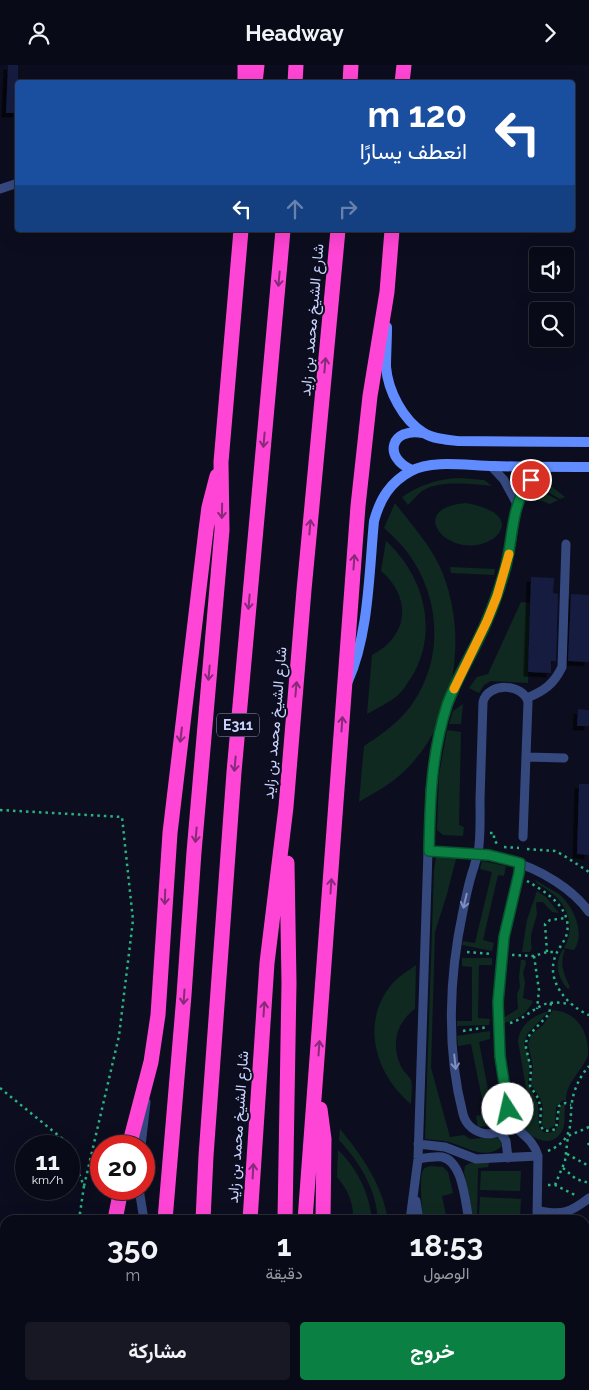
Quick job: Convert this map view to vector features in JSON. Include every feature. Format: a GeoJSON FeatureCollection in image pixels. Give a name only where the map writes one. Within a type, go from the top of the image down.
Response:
{"type":"FeatureCollection","features":[{"type":"Feature","properties":{"kind":"highway"},"geometry":{"type":"LineString","coordinates":[[245,65],[245,80]]}},
{"type":"Feature","properties":{"kind":"highway"},"geometry":{"type":"LineString","coordinates":[[255,80],[257,65]]}},
{"type":"Feature","properties":{"kind":"highway"},"geometry":{"type":"LineString","coordinates":[[295,80],[296,65]]}},
{"type":"Feature","properties":{"kind":"highway"},"geometry":{"type":"LineString","coordinates":[[350,80],[351,65]]}},
{"type":"Feature","properties":{"kind":"highway"},"geometry":{"type":"LineString","coordinates":[[402,80],[404,65]]}},
{"type":"Feature","properties":{"kind":"highway"},"geometry":{"type":"LineString","coordinates":[[165,1215],[222,531],[221,462],[241,232]]}},
{"type":"Feature","properties":{"kind":"highway","name":"شارع الشيخ محمد بن زايد"},"geometry":{"type":"LineString","coordinates":[[203,1215],[234,773],[283,232]]}},
{"type":"Feature","properties":{"kind":"highway","name":"شارع الشيخ محمد بن زايد"},"geometry":{"type":"LineString","coordinates":[[250,1215],[267,963],[286,807],[304,590],[338,232]]}},
{"type":"Feature","properties":{"kind":"highway"},"geometry":{"type":"LineString","coordinates":[[305,1215],[358,506],[369,405],[387,293],[392,232]]}},
{"type":"Feature","properties":{"kind":"highway"},"geometry":{"type":"LineString","coordinates":[[132,1135],[151,1062],[161,980],[166,880],[175,778],[206,530],[211,499],[221,462]]}},
{"type":"Feature","properties":{"kind":"highway"},"geometry":{"type":"LineString","coordinates":[[285,1215],[289,983],[286,807]]}},
{"type":"Feature","properties":{"kind":"highway"},"geometry":{"type":"LineString","coordinates":[[315,1097],[320,1111],[324,1139],[324,1215]]}},
{"type":"Feature","properties":{"kind":"highway"},"geometry":{"type":"LineString","coordinates":[[116,1215],[119,1200]]}},
{"type":"Feature","properties":{"kind":"street"},"geometry":{"type":"LineString","coordinates":[[387,293],[386,368],[390,387],[398,405],[410,421],[424,433]]}},
{"type":"Feature","properties":{"kind":"street"},"geometry":{"type":"LineString","coordinates":[[412,470],[398,462],[394,451],[398,438],[409,432],[424,433],[441,439],[458,441],[589,442]]}},
{"type":"Feature","properties":{"kind":"street"},"geometry":{"type":"LineString","coordinates":[[345,689],[361,643],[374,521],[378,505],[386,491],[398,479],[412,470],[425,466],[589,467]]}},
{"type":"Feature","properties":{"kind":"lane"},"geometry":{"type":"LineString","coordinates":[[0,189],[15,184]]}},
{"type":"Feature","properties":{"kind":"lane"},"geometry":{"type":"LineString","coordinates":[[491,466],[504,480],[517,504]]}},
{"type":"Feature","properties":{"kind":"lane"},"geometry":{"type":"LineString","coordinates":[[411,1215],[418,1159],[432,767],[441,725],[456,684],[497,596],[511,545],[517,504],[527,485],[547,467]]}},
{"type":"Feature","properties":{"kind":"lane"},"geometry":{"type":"LineString","coordinates":[[527,698],[554,683],[562,667],[566,544]]}},
{"type":"Feature","properties":{"kind":"lane"},"geometry":{"type":"LineString","coordinates":[[520,863],[504,937],[499,977],[498,1026],[508,1116],[507,1122],[499,1130],[485,1134],[471,1129],[466,1123],[459,1092],[452,1033],[452,994],[456,952],[466,897],[478,854],[484,698],[492,689],[515,689],[522,692],[527,698],[523,837]]}},
{"type":"Feature","properties":{"kind":"lane"},"geometry":{"type":"LineString","coordinates":[[526,757],[564,758]]}},
{"type":"Feature","properties":{"kind":"lane"},"geometry":{"type":"LineString","coordinates":[[429,851],[499,857],[536,869],[577,897],[589,912]]}},
{"type":"Feature","properties":{"kind":"lane"},"geometry":{"type":"LineString","coordinates":[[143,1135],[151,1062]]}},
{"type":"Feature","properties":{"kind":"lane"},"geometry":{"type":"LineString","coordinates":[[508,1116],[513,1125],[531,1141],[538,1156],[537,1215]]}},
{"type":"Feature","properties":{"kind":"lane"},"geometry":{"type":"LineString","coordinates":[[499,1130],[506,1141],[508,1157]]}},
{"type":"Feature","properties":{"kind":"lane"},"geometry":{"type":"LineString","coordinates":[[418,1144],[445,1147],[476,1159],[538,1156]]}},
{"type":"Feature","properties":{"kind":"lane"},"geometry":{"type":"LineString","coordinates":[[418,1159],[441,1157],[448,1159],[457,1169],[468,1215]]}},
{"type":"Feature","properties":{"kind":"lane"},"geometry":{"type":"LineString","coordinates":[[457,1169],[468,1157]]}},
{"type":"Feature","properties":{"kind":"lane"},"geometry":{"type":"LineString","coordinates":[[414,1191],[418,1215]]}},
{"type":"Feature","properties":{"kind":"lane"},"geometry":{"type":"LineString","coordinates":[[141,1200],[143,1215]]}},
{"type":"Feature","properties":{"kind":"lane"},"geometry":{"type":"LineString","coordinates":[[537,1210],[562,1213],[587,1200]]}},
{"type":"Feature","properties":{"kind":"path"},"geometry":{"type":"LineString","coordinates":[[0,810],[122,817],[134,921],[119,1036],[84,1186],[80,1215]]}},
{"type":"Feature","properties":{"kind":"path"},"geometry":{"type":"LineString","coordinates":[[480,833],[494,833],[494,840],[500,846],[555,851],[589,872]]}},
{"type":"Feature","properties":{"kind":"path"},"geometry":{"type":"LineString","coordinates":[[518,877],[553,898],[564,911],[567,918],[567,933],[554,958],[553,972],[561,991],[571,1004],[589,1015]]}},
{"type":"Feature","properties":{"kind":"path"},"geometry":{"type":"LineString","coordinates":[[547,953],[546,924],[550,920],[567,918]]}},
{"type":"Feature","properties":{"kind":"path"},"geometry":{"type":"LineString","coordinates":[[534,956],[540,990],[536,1009]]}},
{"type":"Feature","properties":{"kind":"path"},"geometry":{"type":"LineString","coordinates":[[452,1033],[519,1021],[536,1009],[552,1003],[571,1004]]}},
{"type":"Feature","properties":{"kind":"path"},"geometry":{"type":"LineString","coordinates":[[552,1003],[549,1014],[530,1034],[526,1042],[532,1069],[530,1086],[540,1103],[541,1127],[549,1131],[556,1129],[560,1106],[565,1103],[571,1105]]}},
{"type":"Feature","properties":{"kind":"path"},"geometry":{"type":"LineString","coordinates":[[555,1185],[566,1153],[571,1105],[575,1090],[589,1066]]}},
{"type":"Feature","properties":{"kind":"path"},"geometry":{"type":"LineString","coordinates":[[0,1088],[58,1135]]}},
{"type":"Feature","properties":{"kind":"path"},"geometry":{"type":"LineString","coordinates":[[538,1156],[560,1146],[568,1135],[589,1127]]}},
{"type":"Feature","properties":{"kind":"path"},"geometry":{"type":"LineString","coordinates":[[566,1153],[589,1166]]}},
{"type":"Feature","properties":{"kind":"path"},"geometry":{"type":"LineString","coordinates":[[562,1168],[576,1179],[589,1183]]}},
{"type":"Feature","properties":{"kind":"path"},"geometry":{"type":"LineString","coordinates":[[80,1176],[84,1186]]}},
{"type":"Feature","properties":{"kind":"path"},"geometry":{"type":"LineString","coordinates":[[538,1184],[555,1185],[587,1200]]}},
{"type":"Feature","properties":{"kind":"green space"},"geometry":{"type":"Polygon","coordinates":[[[459,478],[484,480],[492,486],[475,484],[437,485],[422,491],[408,505],[402,497],[429,483],[459,478]]]}},
{"type":"Feature","properties":{"kind":"green space"},"geometry":{"type":"Polygon","coordinates":[[[546,482],[565,497],[560,499],[539,487],[546,482]]]}},
{"type":"Feature","properties":{"kind":"green space"},"geometry":{"type":"Polygon","coordinates":[[[537,489],[558,500],[550,504],[531,497],[537,489]]]}},
{"type":"Feature","properties":{"kind":"green space"},"geometry":{"type":"Polygon","coordinates":[[[395,503],[435,557],[449,591],[454,619],[455,648],[452,676],[446,704],[434,731],[419,755],[395,779],[359,802],[364,746],[381,735],[406,712],[418,694],[427,675],[433,654],[433,612],[428,592],[420,572],[408,553],[384,528],[395,503]]]}},
{"type":"Feature","properties":{"kind":"green space"},"geometry":{"type":"Polygon","coordinates":[[[466,503],[486,508],[498,516],[502,526],[495,537],[487,542],[472,545],[458,544],[439,531],[435,522],[438,514],[448,507],[466,503]]]}},
{"type":"Feature","properties":{"kind":"green space"},"geometry":{"type":"Polygon","coordinates":[[[386,541],[399,554],[417,585],[423,601],[425,636],[422,654],[415,671],[400,694],[367,714],[372,655],[393,638],[402,616],[402,604],[398,592],[381,571],[386,541]]]}},
{"type":"Feature","properties":{"kind":"green space"},"geometry":{"type":"Polygon","coordinates":[[[450,567],[495,569],[494,575],[451,573],[450,567]]]}},
{"type":"Feature","properties":{"kind":"green space"},"geometry":{"type":"Polygon","coordinates":[[[521,602],[530,603],[528,683],[491,681],[484,685],[479,693],[469,688],[477,677],[488,674],[521,602]]]}},
{"type":"Feature","properties":{"kind":"green space"},"geometry":{"type":"Polygon","coordinates":[[[463,704],[461,724],[449,724],[453,711],[463,704]]]}},
{"type":"Feature","properties":{"kind":"green space"},"geometry":{"type":"Polygon","coordinates":[[[447,730],[461,732],[459,825],[464,827],[463,836],[443,835],[437,830],[439,775],[447,730]]]}},
{"type":"Feature","properties":{"kind":"green space"},"geometry":{"type":"Polygon","coordinates":[[[436,857],[455,857],[456,859],[435,932],[431,1068],[450,1137],[464,1135],[470,1139],[498,1137],[501,1139],[502,1146],[489,1152],[483,1153],[446,1141],[425,1139],[436,857]]]}},
{"type":"Feature","properties":{"kind":"green space"},"geometry":{"type":"Polygon","coordinates":[[[482,861],[506,866],[504,876],[498,875],[483,940],[494,943],[492,951],[462,945],[463,941],[475,943],[492,872],[480,869],[482,861]]]}},
{"type":"Feature","properties":{"kind":"green space"},"geometry":{"type":"Polygon","coordinates":[[[535,880],[559,894],[569,905],[576,920],[579,936],[574,950],[564,948],[568,941],[570,925],[566,910],[556,897],[535,880]]]}},
{"type":"Feature","properties":{"kind":"green space"},"geometry":{"type":"Polygon","coordinates":[[[537,891],[546,897],[559,913],[552,912],[543,902],[537,902],[537,914],[531,935],[532,947],[530,952],[522,952],[527,920],[537,891]]]}},
{"type":"Feature","properties":{"kind":"green space"},"geometry":{"type":"Polygon","coordinates":[[[563,949],[565,950],[562,964],[570,987],[568,989],[561,980],[558,970],[558,959],[563,949]]]}},
{"type":"Feature","properties":{"kind":"green space"},"geometry":{"type":"Polygon","coordinates":[[[462,958],[492,958],[492,965],[479,965],[478,1018],[490,1019],[489,1025],[457,1026],[457,1021],[472,1021],[472,967],[462,966],[462,958]]]}},
{"type":"Feature","properties":{"kind":"green space"},"geometry":{"type":"Polygon","coordinates":[[[521,960],[525,960],[526,963],[523,973],[525,982],[523,998],[533,1001],[521,1016],[504,1023],[503,1018],[518,1009],[517,994],[520,987],[521,960]]]}},
{"type":"Feature","properties":{"kind":"green space"},"geometry":{"type":"Polygon","coordinates":[[[416,965],[415,1009],[404,1020],[397,1033],[396,1041],[397,1056],[400,1064],[411,1080],[411,1104],[388,1078],[376,1047],[374,1031],[376,1015],[382,999],[395,981],[416,965]]]}},
{"type":"Feature","properties":{"kind":"green space"},"geometry":{"type":"Polygon","coordinates":[[[553,1010],[568,1014],[580,1024],[586,1038],[588,1055],[571,1082],[566,1101],[563,1100],[556,1107],[555,1125],[549,1129],[544,1128],[542,1124],[543,1107],[540,1098],[531,1085],[533,1066],[528,1044],[531,1035],[543,1025],[553,1010]]]}},
{"type":"Feature","properties":{"kind":"green space"},"geometry":{"type":"Polygon","coordinates":[[[549,1011],[527,1034],[524,1043],[530,1061],[528,1084],[538,1104],[539,1127],[543,1132],[555,1131],[559,1124],[559,1110],[561,1105],[565,1104],[562,1131],[551,1141],[544,1141],[531,1135],[516,1119],[532,1112],[528,1100],[518,1041],[519,1035],[529,1021],[549,1011]]]}},
{"type":"Feature","properties":{"kind":"green space"},"geometry":{"type":"Polygon","coordinates":[[[490,1031],[490,1039],[479,1042],[493,1116],[502,1114],[502,1119],[496,1124],[478,1127],[476,1116],[485,1114],[471,1044],[458,1046],[457,1036],[490,1031]]]}},
{"type":"Feature","properties":{"kind":"green space"},"geometry":{"type":"Polygon","coordinates":[[[340,1129],[370,1171],[381,1194],[387,1215],[378,1215],[374,1197],[366,1177],[354,1158],[339,1140],[340,1129]]]}},
{"type":"Feature","properties":{"kind":"green space"},"geometry":{"type":"Polygon","coordinates":[[[338,1150],[357,1173],[368,1200],[371,1215],[353,1215],[349,1197],[337,1177],[338,1150]]]}},
{"type":"Feature","properties":{"kind":"green space"},"geometry":{"type":"Polygon","coordinates":[[[470,1163],[489,1163],[488,1167],[478,1168],[477,1215],[473,1215],[464,1172],[465,1166],[470,1163]]]}},
{"type":"Feature","properties":{"kind":"green space"},"geometry":{"type":"Polygon","coordinates":[[[430,1166],[443,1167],[448,1172],[453,1193],[442,1196],[446,1215],[423,1215],[421,1179],[425,1168],[430,1166]]]}},
{"type":"Feature","properties":{"kind":"green space"},"geometry":{"type":"Polygon","coordinates":[[[481,1171],[521,1171],[520,1191],[480,1190],[481,1171]]]}},
{"type":"Feature","properties":{"kind":"green space"},"geometry":{"type":"Polygon","coordinates":[[[480,1197],[521,1199],[520,1215],[479,1215],[480,1197]]]}},
{"type":"Feature","properties":{"kind":"building"},"geometry":{"type":"Polygon","coordinates":[[[8,65],[18,65],[18,80],[15,80],[15,113],[6,113],[8,65]]]}},
{"type":"Feature","properties":{"kind":"building"},"geometry":{"type":"Polygon","coordinates":[[[531,577],[554,578],[553,593],[558,594],[556,661],[551,661],[551,673],[528,672],[531,577]]]}},
{"type":"Feature","properties":{"kind":"building"},"geometry":{"type":"Polygon","coordinates":[[[571,594],[589,595],[589,662],[568,661],[571,594]]]}},
{"type":"Feature","properties":{"kind":"building"},"geometry":{"type":"Polygon","coordinates":[[[578,709],[589,710],[589,726],[577,726],[578,709]]]}},
{"type":"Feature","properties":{"kind":"building"},"geometry":{"type":"Polygon","coordinates":[[[579,784],[589,784],[589,855],[577,854],[579,784]]]}},
{"type":"Feature","properties":{"kind":"slow traffic"},"geometry":{"type":"LineString","coordinates":[[454,689],[487,621],[497,596],[509,554]]}},
{"type":"Feature","properties":{"kind":"route"},"geometry":{"type":"LineString","coordinates":[[508,1109],[502,1081],[498,1002],[504,937],[520,863],[489,855],[429,851],[430,789],[432,767],[441,725],[456,684],[476,645],[497,596],[511,545],[517,504],[520,495],[531,480]]}}]}
